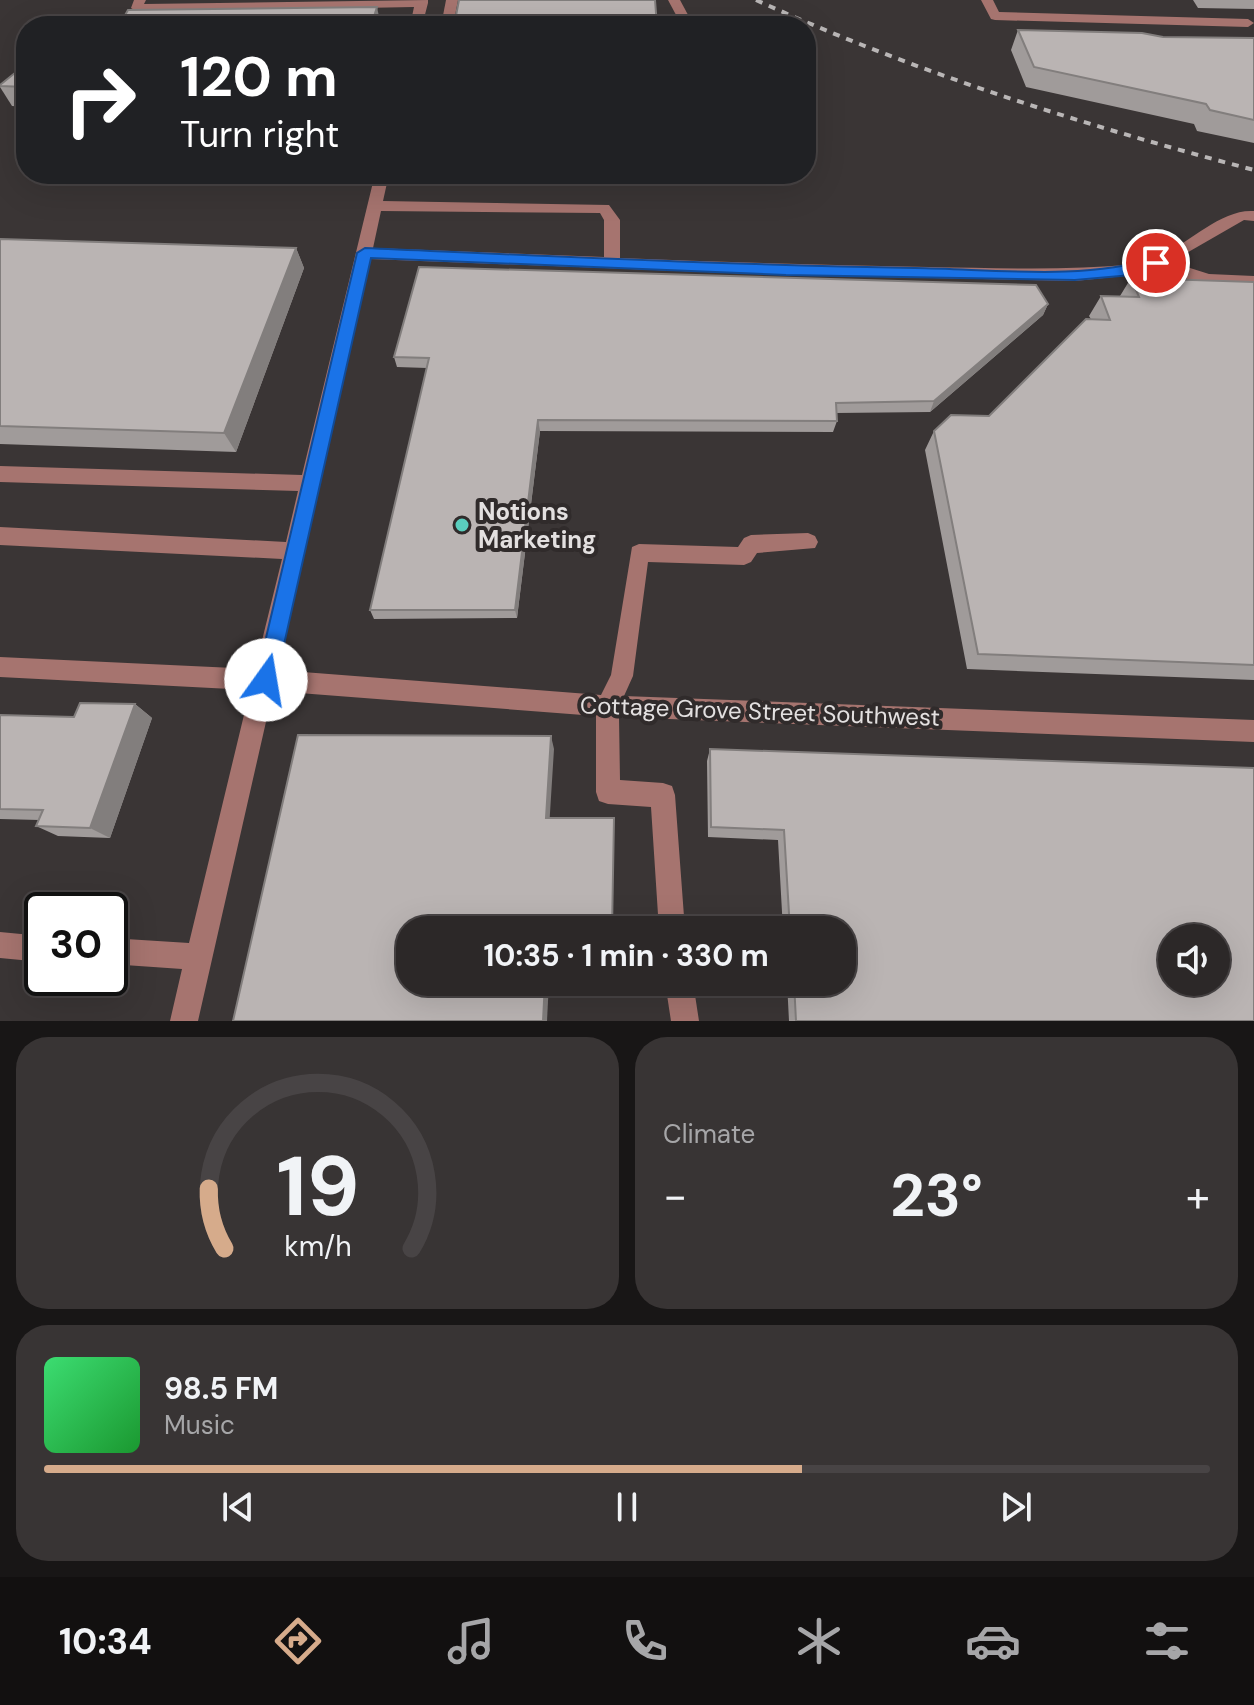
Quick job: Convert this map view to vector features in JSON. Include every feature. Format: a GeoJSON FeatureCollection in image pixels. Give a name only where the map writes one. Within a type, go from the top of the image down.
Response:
{"type":"FeatureCollection","features":[{"type":"Feature","properties":{"kind":"street"},"geometry":{"type":"LineString","coordinates":[[987,0],[995,16],[1144,15],[1248,23]]}},
{"type":"Feature","properties":{"kind":"street"},"geometry":{"type":"LineString","coordinates":[[145,4],[422,2]]}},
{"type":"Feature","properties":{"kind":"street"},"geometry":{"type":"LineString","coordinates":[[184,1021],[380,184]]}},
{"type":"Feature","properties":{"kind":"street"},"geometry":{"type":"LineString","coordinates":[[375,206],[604,208],[612,220],[612,263]]}},
{"type":"Feature","properties":{"kind":"street"},"geometry":{"type":"LineString","coordinates":[[365,253],[786,270],[1075,275],[1143,269],[1190,247],[1241,215],[1254,216]]}},
{"type":"Feature","properties":{"kind":"street"},"geometry":{"type":"LineString","coordinates":[[1156,263],[1208,280],[1254,282]]}},
{"type":"Feature","properties":{"kind":"street"},"geometry":{"type":"LineString","coordinates":[[0,474],[312,483]]}},
{"type":"Feature","properties":{"kind":"street"},"geometry":{"type":"LineString","coordinates":[[0,536],[296,551]]}},
{"type":"Feature","properties":{"kind":"street"},"geometry":{"type":"LineString","coordinates":[[671,916],[663,795],[608,792],[607,706],[622,676],[639,553],[744,556],[751,544],[808,542]]}},
{"type":"Feature","properties":{"kind":"street","name":"Cottage Grove Street Southwest"},"geometry":{"type":"LineString","coordinates":[[0,667],[266,680],[607,706],[1254,731]]}},
{"type":"Feature","properties":{"kind":"street"},"geometry":{"type":"LineString","coordinates":[[0,945],[24,947]]}},
{"type":"Feature","properties":{"kind":"street"},"geometry":{"type":"LineString","coordinates":[[128,952],[199,957]]}},
{"type":"Feature","properties":{"kind":"street"},"geometry":{"type":"LineString","coordinates":[[681,996],[685,1021]]}},
{"type":"Feature","properties":{"kind":"building"},"geometry":{"type":"Polygon","coordinates":[[[459,0],[655,0],[656,16],[456,16],[459,0]]]}},
{"type":"Feature","properties":{"kind":"building"},"geometry":{"type":"Polygon","coordinates":[[[377,7],[374,16],[125,16],[128,10],[377,7]]]}},
{"type":"Feature","properties":{"kind":"building"},"geometry":{"type":"Polygon","coordinates":[[[1018,30],[1254,38],[1254,120],[1210,110],[1206,104],[1034,67],[1018,30]]]}},
{"type":"Feature","properties":{"kind":"building"},"geometry":{"type":"Polygon","coordinates":[[[16,72],[16,87],[0,85],[16,72]]]}},
{"type":"Feature","properties":{"kind":"building"},"geometry":{"type":"Polygon","coordinates":[[[0,239],[296,248],[224,433],[0,426],[0,239]]]}},
{"type":"Feature","properties":{"kind":"building","name":"Notions Marketing"},"geometry":{"type":"Polygon","coordinates":[[[419,267],[1036,285],[1048,304],[934,401],[836,403],[837,421],[538,420],[515,610],[370,610],[429,358],[394,357],[419,267]]]}},
{"type":"Feature","properties":{"kind":"building"},"geometry":{"type":"Polygon","coordinates":[[[1131,278],[1254,282],[1254,665],[978,654],[934,431],[951,415],[989,416],[1086,319],[1110,320],[1101,296],[1139,297],[1131,278]]]}},
{"type":"Feature","properties":{"kind":"building"},"geometry":{"type":"Polygon","coordinates":[[[80,703],[135,704],[90,828],[36,826],[43,810],[0,809],[0,715],[74,717],[80,703]]]}},
{"type":"Feature","properties":{"kind":"building"},"geometry":{"type":"Polygon","coordinates":[[[298,735],[551,736],[546,818],[614,818],[612,916],[396,916],[396,996],[544,996],[543,1021],[233,1021],[298,735]]]}},
{"type":"Feature","properties":{"kind":"building"},"geometry":{"type":"Polygon","coordinates":[[[710,749],[1254,768],[1254,1021],[796,1021],[795,996],[856,996],[856,916],[789,916],[784,830],[711,827],[710,749]]]}},
{"type":"Feature","properties":{"kind":"railway"},"geometry":{"type":"LineString","coordinates":[[756,0],[794,16]]}},
{"type":"Feature","properties":{"kind":"railway"},"geometry":{"type":"LineString","coordinates":[[816,26],[1001,96],[1254,170]]}},
{"type":"Feature","properties":{"kind":"place","name":"Notions Marketing"},"geometry":{"type":"Point","coordinates":[462,525]}},
{"type":"Feature","properties":{"kind":"route"},"geometry":{"type":"LineString","coordinates":[[266,680],[365,253],[786,270],[1075,275],[1143,269],[1156,263]]}}]}
